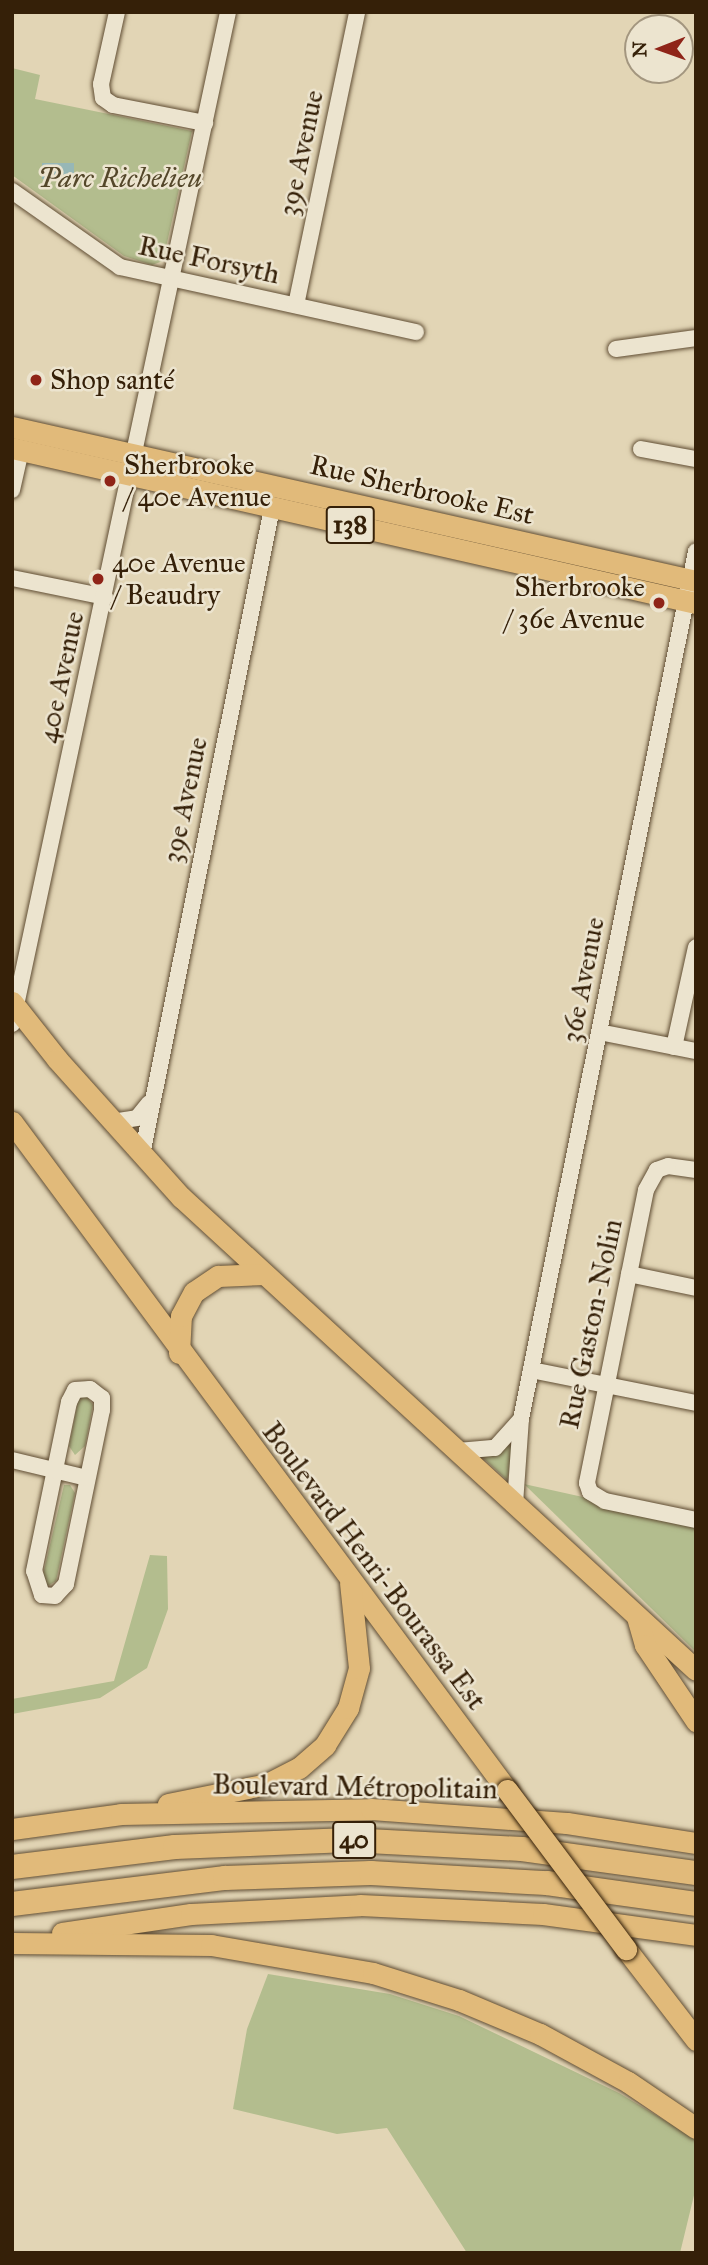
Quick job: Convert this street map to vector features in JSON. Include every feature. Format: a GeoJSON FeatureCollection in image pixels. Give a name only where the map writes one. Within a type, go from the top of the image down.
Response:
{"type":"FeatureCollection","features":[{"type":"Feature","properties":{"kind":"highway","name":"40"},"geometry":{"type":"LineString","coordinates":[[12,1867],[175,1847],[349,1840],[522,1849],[696,1874]]}},
{"type":"Feature","properties":{"kind":"highway","name":"40"},"geometry":{"type":"LineString","coordinates":[[12,1904],[215,1879],[371,1873],[517,1880],[696,1904]]}},
{"type":"Feature","properties":{"kind":"main road","name":"Rue Sherbrooke Est"},"geometry":{"type":"LineString","coordinates":[[12,427],[693,580]]}},
{"type":"Feature","properties":{"kind":"main road","name":"Rue Sherbrooke Est"},"geometry":{"type":"LineString","coordinates":[[17,449],[691,602]]}},
{"type":"Feature","properties":{"kind":"main road"},"geometry":{"type":"LineString","coordinates":[[13,1011],[142,1155],[264,1274],[696,1670]]}},
{"type":"Feature","properties":{"kind":"main road","name":"Boulevard Henri-Bourassa Est"},"geometry":{"type":"LineString","coordinates":[[12,1122],[179,1353],[696,2040]]}},
{"type":"Feature","properties":{"kind":"main road"},"geometry":{"type":"LineString","coordinates":[[179,1353],[181,1316],[194,1292],[219,1276],[264,1274]]}},
{"type":"Feature","properties":{"kind":"main road"},"geometry":{"type":"LineString","coordinates":[[121,1814],[267,1784],[299,1768],[325,1745],[348,1709],[359,1668],[350,1581]]}},
{"type":"Feature","properties":{"kind":"main road"},"geometry":{"type":"LineString","coordinates":[[637,1617],[645,1645],[696,1721]]}},
{"type":"Feature","properties":{"kind":"main road","name":"Boulevard Métropolitain"},"geometry":{"type":"LineString","coordinates":[[12,1829],[121,1814],[309,1809],[429,1811],[567,1823],[696,1843]]}},
{"type":"Feature","properties":{"kind":"main road"},"geometry":{"type":"LineString","coordinates":[[12,1943],[137,1919],[340,1906],[513,1911],[696,1935]]}},
{"type":"Feature","properties":{"kind":"main road"},"geometry":{"type":"LineString","coordinates":[[12,1943],[211,1945],[373,1973],[459,2000],[540,2034],[620,2077],[696,2128]]}},
{"type":"Feature","properties":{"kind":"street"},"geometry":{"type":"LineString","coordinates":[[117,12],[101,84],[103,98],[113,105],[205,123]]}},
{"type":"Feature","properties":{"kind":"street","name":"40e Avenue"},"geometry":{"type":"LineString","coordinates":[[13,1011],[105,597],[228,12]]}},
{"type":"Feature","properties":{"kind":"street","name":"39e Avenue"},"geometry":{"type":"LineString","coordinates":[[296,305],[357,12]]}},
{"type":"Feature","properties":{"kind":"street","name":"Rue Forsyth"},"geometry":{"type":"LineString","coordinates":[[12,191],[108,261],[172,281],[416,332]]}},
{"type":"Feature","properties":{"kind":"street"},"geometry":{"type":"LineString","coordinates":[[617,349],[696,338]]}},
{"type":"Feature","properties":{"kind":"street"},"geometry":{"type":"LineString","coordinates":[[12,490],[17,449]]}},
{"type":"Feature","properties":{"kind":"street"},"geometry":{"type":"LineString","coordinates":[[641,449],[696,459]]}},
{"type":"Feature","properties":{"kind":"street","name":"39e Avenue"},"geometry":{"type":"LineString","coordinates":[[142,1155],[149,1103],[272,508]]}},
{"type":"Feature","properties":{"kind":"street","name":"36e Avenue"},"geometry":{"type":"LineString","coordinates":[[514,1504],[520,1419],[691,602],[696,551]]}},
{"type":"Feature","properties":{"kind":"street"},"geometry":{"type":"LineString","coordinates":[[12,578],[105,597]]}},
{"type":"Feature","properties":{"kind":"street"},"geometry":{"type":"LineString","coordinates":[[674,1047],[696,947]]}},
{"type":"Feature","properties":{"kind":"street"},"geometry":{"type":"LineString","coordinates":[[599,1032],[696,1051]]}},
{"type":"Feature","properties":{"kind":"street"},"geometry":{"type":"LineString","coordinates":[[112,1122],[137,1118],[149,1103]]}},
{"type":"Feature","properties":{"kind":"street","name":"Rue Gaston-Nolin"},"geometry":{"type":"LineString","coordinates":[[696,1170],[668,1166],[657,1170],[646,1190],[587,1474],[590,1492],[605,1501],[696,1520]]}},
{"type":"Feature","properties":{"kind":"street"},"geometry":{"type":"LineString","coordinates":[[629,1274],[696,1288]]}},
{"type":"Feature","properties":{"kind":"street"},"geometry":{"type":"LineString","coordinates":[[531,1370],[696,1403]]}},
{"type":"Feature","properties":{"kind":"street"},"geometry":{"type":"LineString","coordinates":[[90,1389],[102,1398],[102,1410],[66,1584],[55,1596],[42,1595],[34,1571],[55,1468],[69,1402],[75,1390],[90,1389]]}},
{"type":"Feature","properties":{"kind":"street","name":"36e Avenue"},"geometry":{"type":"LineString","coordinates":[[458,1451],[495,1448],[520,1419]]}},
{"type":"Feature","properties":{"kind":"street"},"geometry":{"type":"LineString","coordinates":[[12,1460],[55,1468],[87,1478]]}},
{"type":"Feature","properties":{"kind":"green space","name":"Parc Richelieu"},"geometry":{"type":"Polygon","coordinates":[[[12,68],[40,75],[35,99],[192,131],[163,261],[152,265],[124,256],[12,175],[12,68]]]}},
{"type":"Feature","properties":{"kind":"green space"},"geometry":{"type":"Polygon","coordinates":[[[85,1394],[93,1405],[85,1446],[75,1455],[69,1446],[78,1401],[85,1394]]]}},
{"type":"Feature","properties":{"kind":"green space"},"geometry":{"type":"Polygon","coordinates":[[[513,1442],[515,1445],[507,1480],[482,1457],[513,1442]]]}},
{"type":"Feature","properties":{"kind":"green space"},"geometry":{"type":"Polygon","coordinates":[[[524,1484],[696,1522],[696,1652],[524,1484]]]}},
{"type":"Feature","properties":{"kind":"green space"},"geometry":{"type":"Polygon","coordinates":[[[64,1485],[70,1485],[75,1493],[56,1581],[46,1587],[42,1579],[64,1485]]]}},
{"type":"Feature","properties":{"kind":"green space"},"geometry":{"type":"Polygon","coordinates":[[[150,1555],[167,1556],[168,1609],[147,1668],[100,1698],[12,1714],[12,1699],[114,1681],[150,1555]]]}},
{"type":"Feature","properties":{"kind":"green space"},"geometry":{"type":"Polygon","coordinates":[[[268,1974],[390,1994],[459,2016],[619,2093],[684,2132],[696,2141],[696,2187],[680,2253],[467,2253],[387,2128],[337,2134],[233,2109],[247,2029],[268,1974]]]}},
{"type":"Feature","properties":{"kind":"water"},"geometry":{"type":"Polygon","coordinates":[[[42,163],[74,163],[74,179],[42,179],[42,163]]]}},
{"type":"Feature","properties":{"kind":"place","name":"Shop santé"},"geometry":{"type":"Point","coordinates":[36,380]}},
{"type":"Feature","properties":{"kind":"place","name":"Sherbrooke / 40e Avenue"},"geometry":{"type":"Point","coordinates":[110,481]}},
{"type":"Feature","properties":{"kind":"place","name":"40e Avenue / Beaudry"},"geometry":{"type":"Point","coordinates":[98,579]}},
{"type":"Feature","properties":{"kind":"place","name":"Sherbrooke / 36e Avenue"},"geometry":{"type":"Point","coordinates":[659,603]}}]}
